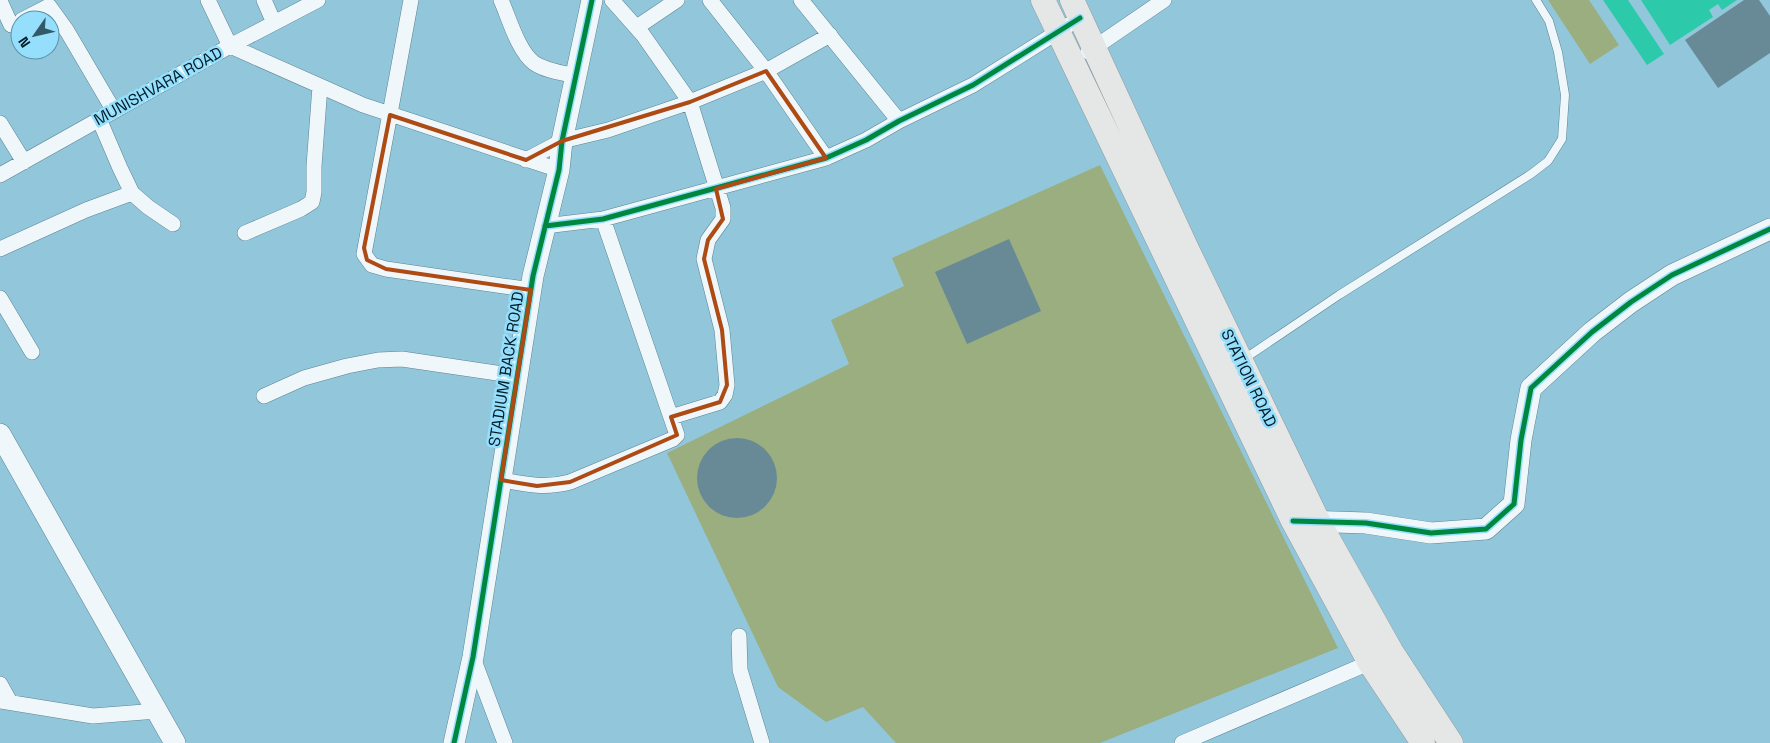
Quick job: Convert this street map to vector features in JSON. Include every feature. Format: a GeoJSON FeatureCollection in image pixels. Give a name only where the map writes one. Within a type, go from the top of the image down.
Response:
{"type":"FeatureCollection","features":[{"type":"Feature","properties":{"kind":"main road","name":"STATION ROAD"},"geometry":{"type":"LineString","coordinates":[[1043,0],[1293,521],[1370,663],[1423,743]]}},
{"type":"Feature","properties":{"kind":"main road","name":"STATION ROAD"},"geometry":{"type":"LineString","coordinates":[[1076,9],[1186,247],[1318,521],[1391,651],[1451,743]]}},
{"type":"Feature","properties":{"kind":"street"},"geometry":{"type":"LineString","coordinates":[[208,0],[230,46],[363,105],[559,170]]}},
{"type":"Feature","properties":{"kind":"street"},"geometry":{"type":"LineString","coordinates":[[264,0],[274,23]]}},
{"type":"Feature","properties":{"kind":"street","name":"MUNISHVARA ROAD"},"geometry":{"type":"LineString","coordinates":[[0,175],[230,46],[318,0]]}},
{"type":"Feature","properties":{"kind":"street"},"geometry":{"type":"LineString","coordinates":[[410,0],[364,254],[372,265],[386,269],[531,290]]}},
{"type":"Feature","properties":{"kind":"street"},"geometry":{"type":"LineString","coordinates":[[501,0],[522,48],[534,62],[546,69],[576,76]]}},
{"type":"Feature","properties":{"kind":"street","name":"STADIUM BACK ROAD"},"geometry":{"type":"LineString","coordinates":[[454,743],[473,657],[531,290],[559,170],[562,141],[592,0]]}},
{"type":"Feature","properties":{"kind":"street"},"geometry":{"type":"LineString","coordinates":[[612,0],[637,27],[690,102],[723,208],[723,219],[708,240],[704,259],[722,330],[727,385],[725,395],[720,402],[671,417]]}},
{"type":"Feature","properties":{"kind":"street"},"geometry":{"type":"LineString","coordinates":[[637,27],[677,0]]}},
{"type":"Feature","properties":{"kind":"street"},"geometry":{"type":"LineString","coordinates":[[710,0],[766,71],[826,158]]}},
{"type":"Feature","properties":{"kind":"street"},"geometry":{"type":"LineString","coordinates":[[801,0],[899,121]]}},
{"type":"Feature","properties":{"kind":"street"},"geometry":{"type":"LineString","coordinates":[[1072,62],[1094,49],[1164,0]]}},
{"type":"Feature","properties":{"kind":"street"},"geometry":{"type":"LineString","coordinates":[[0,2],[10,19]]}},
{"type":"Feature","properties":{"kind":"street"},"geometry":{"type":"LineString","coordinates":[[38,10],[51,3],[114,111]]}},
{"type":"Feature","properties":{"kind":"street"},"geometry":{"type":"LineString","coordinates":[[545,226],[603,219],[826,158],[866,140],[899,121],[973,85],[1057,31],[1076,9]]}},
{"type":"Feature","properties":{"kind":"street"},"geometry":{"type":"LineString","coordinates":[[526,160],[562,141],[608,130],[690,102],[766,71],[830,35]]}},
{"type":"Feature","properties":{"kind":"street"},"geometry":{"type":"LineString","coordinates":[[245,233],[301,209],[312,202],[320,86]]}},
{"type":"Feature","properties":{"kind":"street"},"geometry":{"type":"LineString","coordinates":[[99,119],[132,193],[148,207],[173,224]]}},
{"type":"Feature","properties":{"kind":"street"},"geometry":{"type":"LineString","coordinates":[[0,123],[24,162]]}},
{"type":"Feature","properties":{"kind":"street"},"geometry":{"type":"LineString","coordinates":[[0,249],[86,210],[132,193]]}},
{"type":"Feature","properties":{"kind":"street"},"geometry":{"type":"LineString","coordinates":[[501,480],[537,486],[554,486],[570,482],[673,439],[677,435],[603,219]]}},
{"type":"Feature","properties":{"kind":"street"},"geometry":{"type":"LineString","coordinates":[[1293,521],[1366,522],[1432,533],[1486,529],[1514,504],[1521,440],[1531,388],[1592,332],[1630,302],[1672,275],[1770,229]]}},
{"type":"Feature","properties":{"kind":"street"},"geometry":{"type":"LineString","coordinates":[[0,298],[32,352]]}},
{"type":"Feature","properties":{"kind":"street"},"geometry":{"type":"LineString","coordinates":[[264,396],[304,378],[378,360],[402,359],[517,376]]}},
{"type":"Feature","properties":{"kind":"street"},"geometry":{"type":"LineString","coordinates":[[0,434],[175,743]]}},
{"type":"Feature","properties":{"kind":"street"},"geometry":{"type":"LineString","coordinates":[[739,636],[740,670],[762,743]]}},
{"type":"Feature","properties":{"kind":"street"},"geometry":{"type":"LineString","coordinates":[[1182,743],[1370,663],[1391,651]]}},
{"type":"Feature","properties":{"kind":"street"},"geometry":{"type":"LineString","coordinates":[[473,657],[505,743]]}},
{"type":"Feature","properties":{"kind":"street"},"geometry":{"type":"LineString","coordinates":[[0,684],[5,702],[93,716],[157,712]]}},
{"type":"Feature","properties":{"kind":"lane"},"geometry":{"type":"LineString","coordinates":[[1241,361],[1339,295],[1531,174],[1548,161],[1562,139],[1565,95],[1558,52],[1549,21],[1536,0]]}},
{"type":"Feature","properties":{"kind":"highlighted area"},"geometry":{"type":"Polygon","coordinates":[[[766,71],[826,158],[716,189],[723,219],[708,240],[704,259],[722,330],[727,385],[720,402],[671,417],[677,435],[570,482],[537,486],[501,480],[531,290],[386,269],[367,260],[364,248],[390,115],[526,160],[562,141],[690,102],[766,71]]]}},
{"type":"Feature","properties":{"kind":"shaded area"},"geometry":{"type":"Polygon","coordinates":[[[1548,0],[1589,0],[1619,45],[1590,64],[1548,0]]]}},
{"type":"Feature","properties":{"kind":"shaded area"},"geometry":{"type":"Polygon","coordinates":[[[1603,0],[1628,0],[1664,54],[1647,65],[1603,0]]]}},
{"type":"Feature","properties":{"kind":"shaded area"},"geometry":{"type":"Polygon","coordinates":[[[1641,0],[1737,0],[1722,10],[1718,4],[1709,10],[1713,17],[1670,45],[1641,0]]]}},
{"type":"Feature","properties":{"kind":"shaded area"},"geometry":{"type":"Polygon","coordinates":[[[1100,165],[1338,648],[1100,743],[896,743],[863,707],[826,722],[778,687],[667,453],[849,364],[831,320],[904,286],[892,258],[1100,165]]]}},
{"type":"Feature","properties":{"kind":"building"},"geometry":{"type":"Polygon","coordinates":[[[1744,0],[1759,0],[1770,16],[1770,53],[1718,88],[1685,40],[1744,0]]]}},
{"type":"Feature","properties":{"kind":"building"},"geometry":{"type":"Polygon","coordinates":[[[1009,239],[1041,311],[967,344],[935,272],[1009,239]]]}},
{"type":"Feature","properties":{"kind":"building"},"geometry":{"type":"Polygon","coordinates":[[[729,438],[745,438],[766,449],[777,470],[777,486],[766,507],[745,518],[729,518],[715,512],[703,500],[697,486],[697,470],[703,456],[715,444],[729,438]]]}},
{"type":"Feature","properties":{"kind":"cycle path"},"geometry":{"type":"LineString","coordinates":[[454,743],[473,657],[533,276],[559,170],[562,141],[592,0]]}},
{"type":"Feature","properties":{"kind":"cycle path"},"geometry":{"type":"LineString","coordinates":[[545,226],[603,219],[826,158],[866,140],[899,121],[973,85],[1080,18]]}},
{"type":"Feature","properties":{"kind":"cycle path"},"geometry":{"type":"LineString","coordinates":[[1293,521],[1366,523],[1431,533],[1486,529],[1514,504],[1521,440],[1531,388],[1592,332],[1631,302],[1672,275],[1770,229]]}}]}
